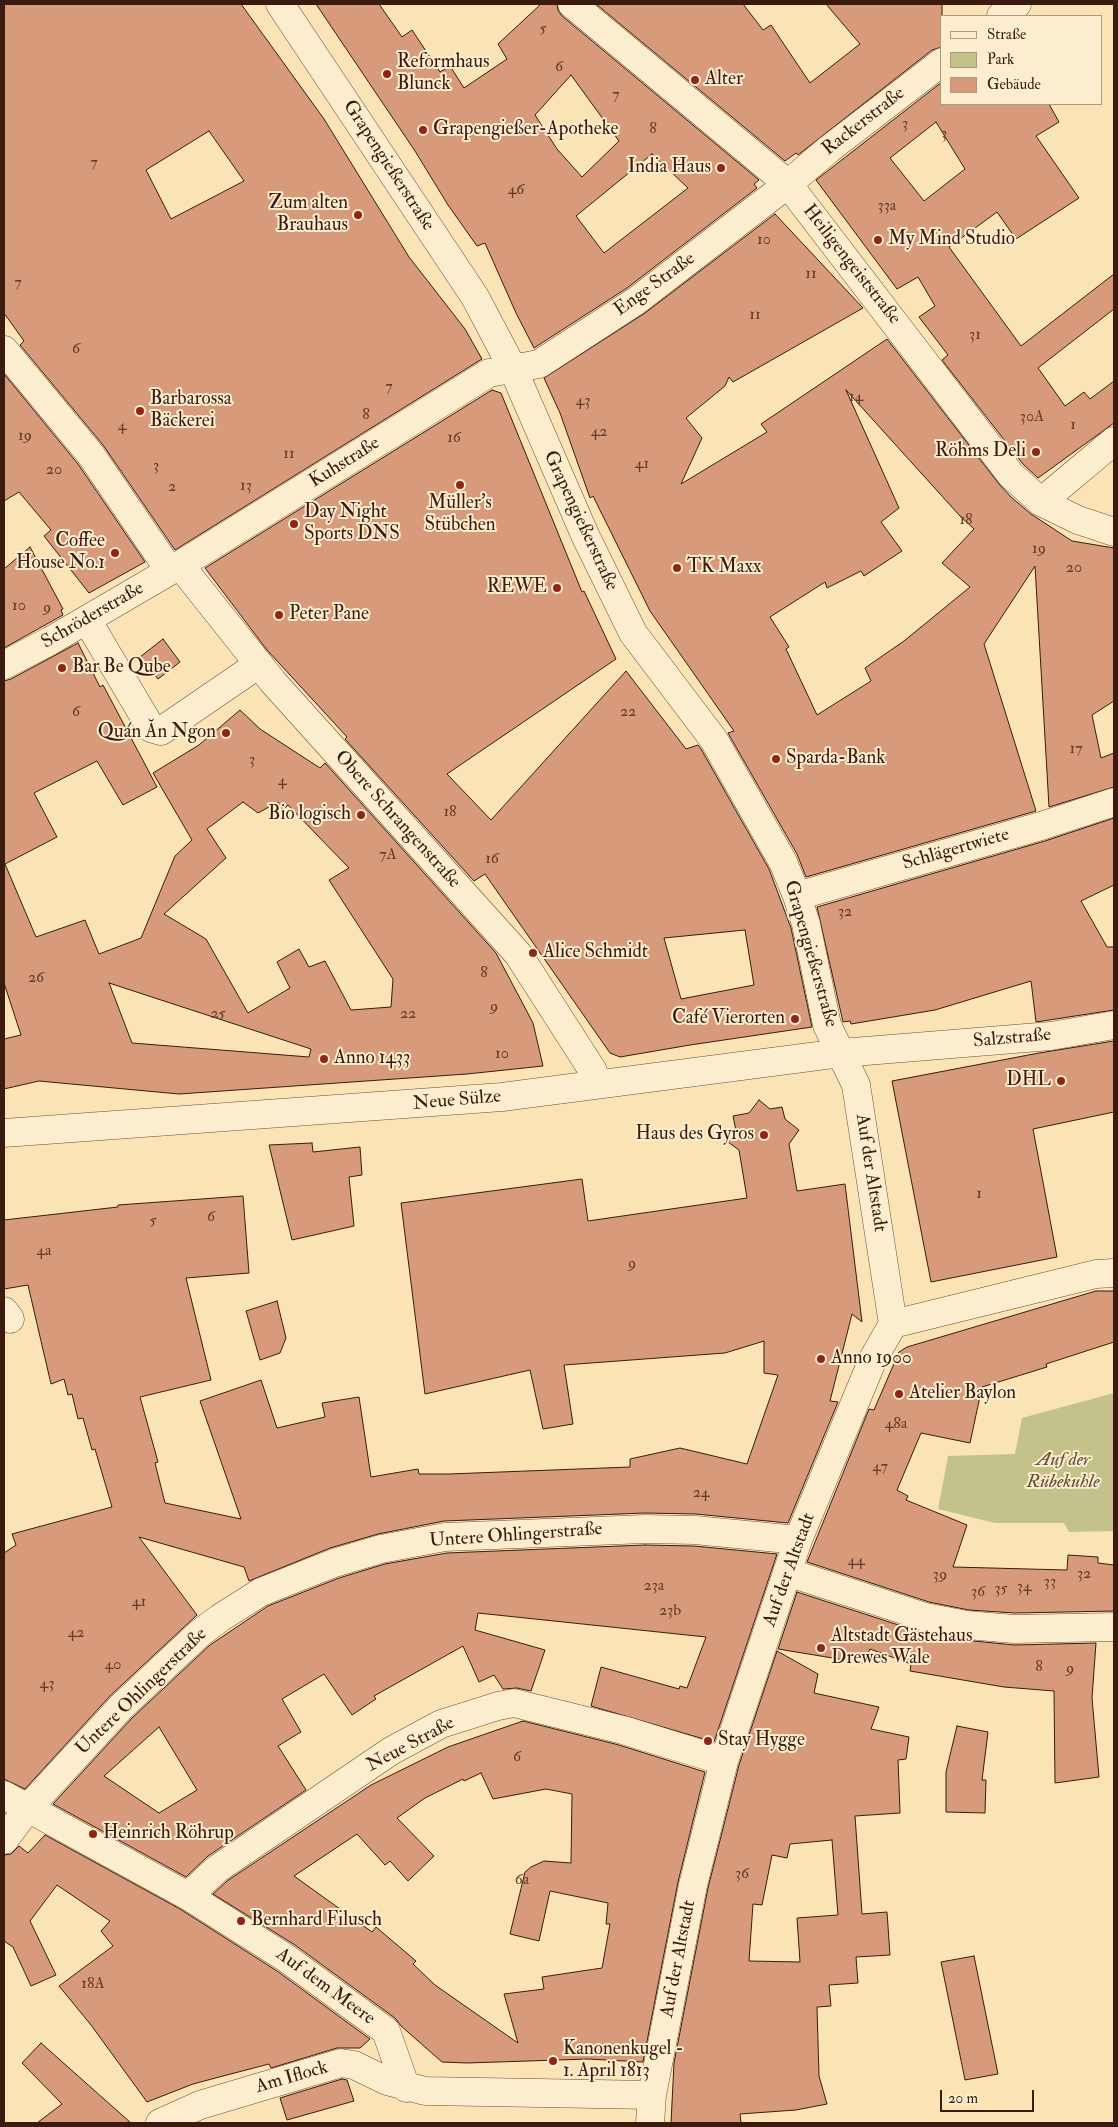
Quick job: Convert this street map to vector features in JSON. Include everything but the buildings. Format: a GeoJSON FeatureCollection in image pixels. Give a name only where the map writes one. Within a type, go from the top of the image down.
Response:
{"type":"FeatureCollection","features":[{"type":"Feature","properties":{"kind":"street","name":"Grapengießerstraße"},"geometry":{"type":"LineString","coordinates":[[280,4],[474,297],[513,369],[585,535],[633,633],[714,740],[783,862],[806,924],[827,1025],[841,1054]]}},
{"type":"Feature","properties":{"kind":"street","name":"Heiligengeiststraße"},"geometry":{"type":"LineString","coordinates":[[572,4],[788,184],[1007,470],[1042,502],[1078,520],[1114,532]]}},
{"type":"Feature","properties":{"kind":"street"},"geometry":{"type":"LineString","coordinates":[[1002,15],[1017,4]]}},
{"type":"Feature","properties":{"kind":"street","name":"Rackerstraße"},"geometry":{"type":"LineString","coordinates":[[788,184],[829,149],[940,64]]}},
{"type":"Feature","properties":{"kind":"street","name":"Enge Straße"},"geometry":{"type":"LineString","coordinates":[[513,369],[540,364],[636,302],[788,184]]}},
{"type":"Feature","properties":{"kind":"street","name":"Obere Schrangenstraße"},"geometry":{"type":"LineString","coordinates":[[4,350],[91,455],[175,568],[259,664],[272,682],[518,954],[593,1071],[605,1084]]}},
{"type":"Feature","properties":{"kind":"street","name":"Kuhstraße"},"geometry":{"type":"LineString","coordinates":[[175,568],[489,373],[513,369]]}},
{"type":"Feature","properties":{"kind":"street"},"geometry":{"type":"LineString","coordinates":[[1042,502],[1114,442]]}},
{"type":"Feature","properties":{"kind":"street","name":"Schröderstraße"},"geometry":{"type":"LineString","coordinates":[[4,665],[87,620],[175,568]]}},
{"type":"Feature","properties":{"kind":"street"},"geometry":{"type":"LineString","coordinates":[[87,620],[151,728],[161,731],[259,664]]}},
{"type":"Feature","properties":{"kind":"street","name":"Schlägertwiete"},"geometry":{"type":"LineString","coordinates":[[797,896],[1041,826],[1114,802]]}},
{"type":"Feature","properties":{"kind":"street","name":"Salzstraße"},"geometry":{"type":"LineString","coordinates":[[909,1047],[1051,1036],[1114,1025]]}},
{"type":"Feature","properties":{"kind":"street","name":"Neue Sülze"},"geometry":{"type":"LineString","coordinates":[[4,1133],[399,1106],[502,1097],[909,1047]]}},
{"type":"Feature","properties":{"kind":"street","name":"Auf der Altstadt"},"geometry":{"type":"LineString","coordinates":[[650,2123],[652,2095],[693,1885],[724,1761],[798,1540],[873,1359],[893,1324],[856,1085],[841,1054]]}},
{"type":"Feature","properties":{"kind":"street"},"geometry":{"type":"LineString","coordinates":[[893,1324],[1096,1274],[1114,1273]]}},
{"type":"Feature","properties":{"kind":"street","name":"Untere Ohlingerstraße"},"geometry":{"type":"LineString","coordinates":[[4,1840],[28,1808],[121,1707],[200,1633],[261,1592],[334,1563],[381,1549],[445,1537],[645,1529],[696,1530],[798,1540]]}},
{"type":"Feature","properties":{"kind":"street"},"geometry":{"type":"LineString","coordinates":[[787,1572],[925,1617],[967,1625],[1014,1629],[1114,1627]]}},
{"type":"Feature","properties":{"kind":"street","name":"Neue Straße"},"geometry":{"type":"LineString","coordinates":[[188,1896],[217,1869],[391,1751],[441,1724],[498,1706],[514,1703],[624,1730],[724,1761]]}},
{"type":"Feature","properties":{"kind":"street","name":"Auf dem Meere"},"geometry":{"type":"LineString","coordinates":[[4,1795],[188,1896],[286,1958],[386,2031],[415,2089]]}},
{"type":"Feature","properties":{"kind":"street","name":"Am Iflock"},"geometry":{"type":"LineString","coordinates":[[160,2123],[200,2105],[341,2063],[354,2065],[387,2081],[415,2089]]}},
{"type":"Feature","properties":{"kind":"street"},"geometry":{"type":"LineString","coordinates":[[415,2089],[652,2095]]}},
{"type":"Feature","properties":{"kind":"green space","name":"Auf der Rübekuhle"},"geometry":{"type":"Polygon","coordinates":[[[1114,1393],[1114,1531],[1069,1532],[1064,1523],[995,1523],[938,1509],[948,1456],[1015,1454],[1022,1418],[1114,1393]]]}},
{"type":"Feature","properties":{"kind":"place","name":"Reformhaus Blunck"},"geometry":{"type":"Point","coordinates":[387,74]}},
{"type":"Feature","properties":{"kind":"place","name":"Alter"},"geometry":{"type":"Point","coordinates":[695,80]}},
{"type":"Feature","properties":{"kind":"place","name":"Grapengießer-Apotheke"},"geometry":{"type":"Point","coordinates":[423,130]}},
{"type":"Feature","properties":{"kind":"place","name":"India Haus"},"geometry":{"type":"Point","coordinates":[721,168]}},
{"type":"Feature","properties":{"kind":"place","name":"Zum alten Brauhaus"},"geometry":{"type":"Point","coordinates":[358,215]}},
{"type":"Feature","properties":{"kind":"place","name":"My Mind Studio"},"geometry":{"type":"Point","coordinates":[878,240]}},
{"type":"Feature","properties":{"kind":"place","name":"Barbarossa Bäckerei"},"geometry":{"type":"Point","coordinates":[140,411]}},
{"type":"Feature","properties":{"kind":"place","name":"Röhms Deli"},"geometry":{"type":"Point","coordinates":[1036,452]}},
{"type":"Feature","properties":{"kind":"place","name":"Müller's Stübchen"},"geometry":{"type":"Point","coordinates":[460,485]}},
{"type":"Feature","properties":{"kind":"place","name":"Day Night Sports DNS"},"geometry":{"type":"Point","coordinates":[294,524]}},
{"type":"Feature","properties":{"kind":"place","name":"Coffee House No.1"},"geometry":{"type":"Point","coordinates":[115,553]}},
{"type":"Feature","properties":{"kind":"place","name":"TK Maxx"},"geometry":{"type":"Point","coordinates":[677,568]}},
{"type":"Feature","properties":{"kind":"place","name":"REWE"},"geometry":{"type":"Point","coordinates":[557,588]}},
{"type":"Feature","properties":{"kind":"place","name":"Peter Pane"},"geometry":{"type":"Point","coordinates":[279,615]}},
{"type":"Feature","properties":{"kind":"place","name":"Bar Be Qube"},"geometry":{"type":"Point","coordinates":[62,668]}},
{"type":"Feature","properties":{"kind":"place","name":"Quán Ăn Ngon"},"geometry":{"type":"Point","coordinates":[226,733]}},
{"type":"Feature","properties":{"kind":"place","name":"Sparda-Bank"},"geometry":{"type":"Point","coordinates":[776,759]}},
{"type":"Feature","properties":{"kind":"place","name":"Bio logisch"},"geometry":{"type":"Point","coordinates":[361,815]}},
{"type":"Feature","properties":{"kind":"place","name":"Alice Schmidt"},"geometry":{"type":"Point","coordinates":[533,953]}},
{"type":"Feature","properties":{"kind":"place","name":"Café Vierorten"},"geometry":{"type":"Point","coordinates":[795,1019]}},
{"type":"Feature","properties":{"kind":"place","name":"Anno 1433"},"geometry":{"type":"Point","coordinates":[324,1059]}},
{"type":"Feature","properties":{"kind":"place","name":"DHL"},"geometry":{"type":"Point","coordinates":[1061,1081]}},
{"type":"Feature","properties":{"kind":"place","name":"Haus des Gyros"},"geometry":{"type":"Point","coordinates":[764,1135]}},
{"type":"Feature","properties":{"kind":"place","name":"Anno 1900"},"geometry":{"type":"Point","coordinates":[821,1359]}},
{"type":"Feature","properties":{"kind":"place","name":"Atelier Baylon"},"geometry":{"type":"Point","coordinates":[899,1394]}},
{"type":"Feature","properties":{"kind":"place","name":"Altstadt Gästehaus Drewes Wale"},"geometry":{"type":"Point","coordinates":[821,1648]}},
{"type":"Feature","properties":{"kind":"place","name":"Stay Hygge"},"geometry":{"type":"Point","coordinates":[708,1741]}},
{"type":"Feature","properties":{"kind":"place","name":"Heinrich Röhrup"},"geometry":{"type":"Point","coordinates":[93,1834]}},
{"type":"Feature","properties":{"kind":"place","name":"Bernhard Filusch"},"geometry":{"type":"Point","coordinates":[241,1921]}},
{"type":"Feature","properties":{"kind":"place","name":"Kanonenkugel - 1. April 1813"},"geometry":{"type":"Point","coordinates":[553,2061]}}]}
